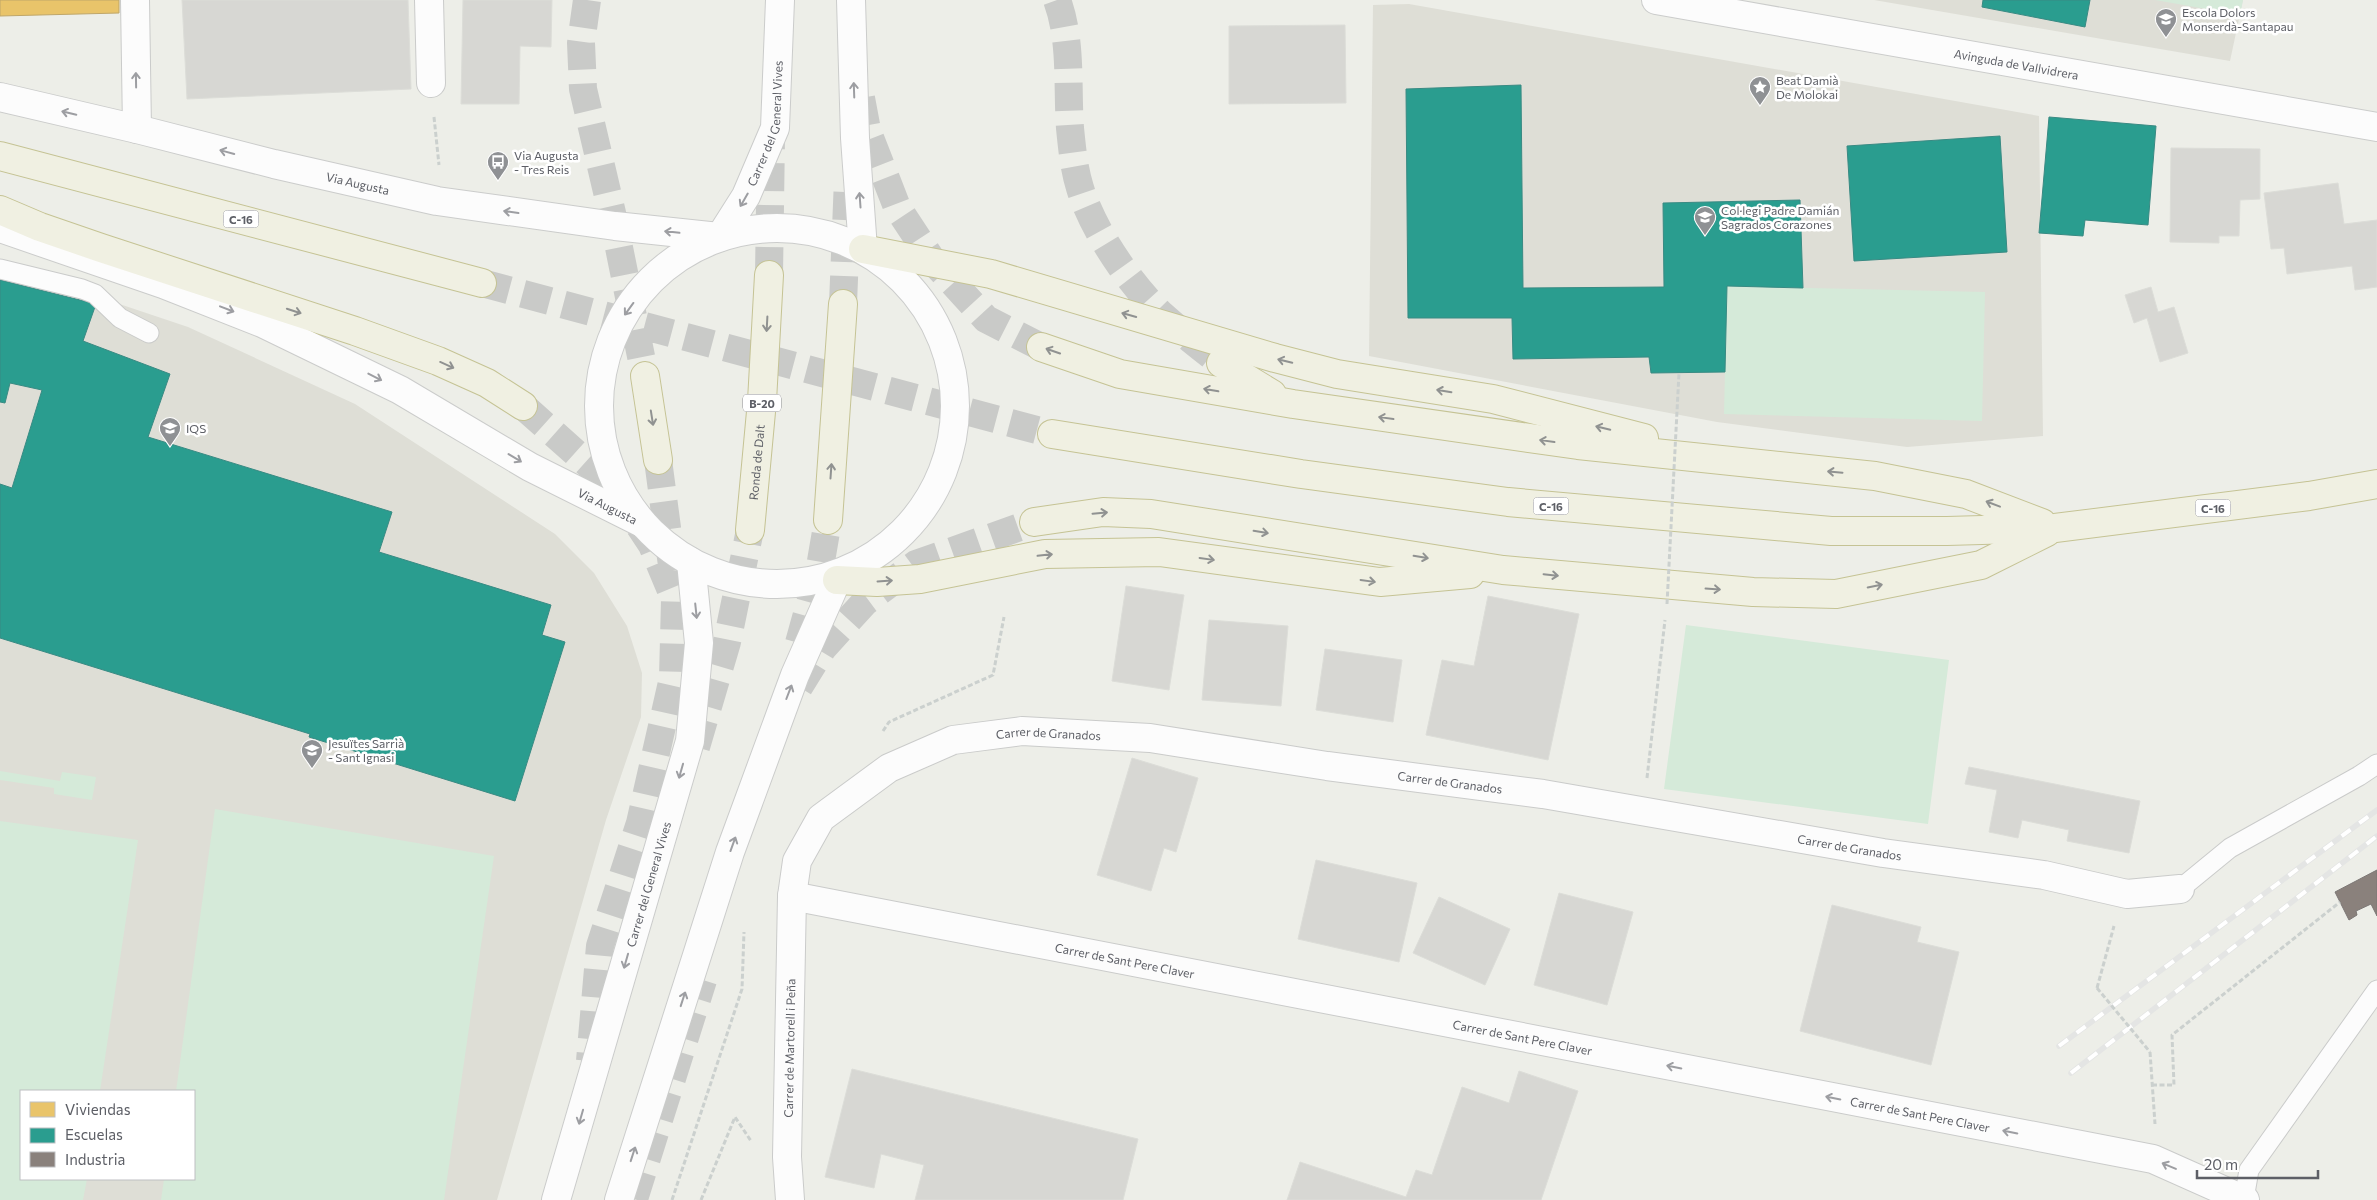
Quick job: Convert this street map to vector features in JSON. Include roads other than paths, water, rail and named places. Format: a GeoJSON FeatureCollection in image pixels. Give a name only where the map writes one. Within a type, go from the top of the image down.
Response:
{"type":"FeatureCollection","features":[{"type":"Feature","properties":{"kind":"highway","name":"C-16"},"geometry":{"type":"LineString","coordinates":[[0,156],[482,283]]}},
{"type":"Feature","properties":{"kind":"highway"},"geometry":{"type":"LineString","coordinates":[[0,210],[40,227],[100,248],[355,331],[438,361],[487,383],[523,406]]}},
{"type":"Feature","properties":{"kind":"highway"},"geometry":{"type":"LineString","coordinates":[[863,249],[990,274],[1275,358],[1337,374],[1493,399],[1752,464]]}},
{"type":"Feature","properties":{"kind":"highway","name":"Ronda de Dalt"},"geometry":{"type":"LineString","coordinates":[[750,530],[762,401],[769,275]]}},
{"type":"Feature","properties":{"kind":"highway"},"geometry":{"type":"LineString","coordinates":[[828,520],[843,304]]}},
{"type":"Feature","properties":{"kind":"highway"},"geometry":{"type":"LineString","coordinates":[[1041,347],[1120,374],[1293,404],[1578,445],[1875,476],[1966,494],[2056,528]]}},
{"type":"Feature","properties":{"kind":"highway"},"geometry":{"type":"LineString","coordinates":[[1221,363],[1252,384],[1293,404]]}},
{"type":"Feature","properties":{"kind":"highway"},"geometry":{"type":"LineString","coordinates":[[645,376],[658,460]]}},
{"type":"Feature","properties":{"kind":"highway","name":"C-16"},"geometry":{"type":"LineString","coordinates":[[1052,434],[1301,474],[1508,502],[1831,531],[1947,531],[2056,528],[2309,496],[2377,484]]}},
{"type":"Feature","properties":{"kind":"highway"},"geometry":{"type":"LineString","coordinates":[[1034,522],[1103,512],[1151,514],[1503,570],[1753,592],[1836,594],[1981,565],[2056,528]]}},
{"type":"Feature","properties":{"kind":"highway"},"geometry":{"type":"LineString","coordinates":[[837,580],[877,582],[920,579],[1045,554],[1140,552],[1159,552],[1380,582],[1445,578],[1503,570]]}},
{"type":"Feature","properties":{"kind":"street"},"geometry":{"type":"LineString","coordinates":[[135,0],[137,128]]}},
{"type":"Feature","properties":{"kind":"street"},"geometry":{"type":"LineString","coordinates":[[429,0],[431,83]]}},
{"type":"Feature","properties":{"kind":"street","name":"Carrer del General Vives"},"geometry":{"type":"LineString","coordinates":[[720,237],[746,196],[775,128],[780,0]]}},
{"type":"Feature","properties":{"kind":"street"},"geometry":{"type":"LineString","coordinates":[[851,0],[855,138],[863,249]]}},
{"type":"Feature","properties":{"kind":"street","name":"Avinguda de Vallvidrera"},"geometry":{"type":"LineString","coordinates":[[1656,0],[1928,47],[2074,76],[2377,127]]}},
{"type":"Feature","properties":{"kind":"street","name":"Via Augusta"},"geometry":{"type":"LineString","coordinates":[[0,97],[137,128],[274,164],[437,201],[615,226],[720,237]]}},
{"type":"Feature","properties":{"kind":"street","name":"Via Augusta"},"geometry":{"type":"LineString","coordinates":[[0,228],[163,284],[262,323],[400,390],[530,467],[642,523]]}},
{"type":"Feature","properties":{"kind":"street"},"geometry":{"type":"LineString","coordinates":[[749,228],[793,228],[835,236],[863,249],[900,278],[931,316],[943,338],[953,376],[956,416],[948,455],[933,492],[910,524],[883,550],[837,580],[804,586],[769,586],[729,578],[691,562],[664,545],[642,523],[604,458],[599,428],[601,375],[618,325],[649,281],[697,246],[749,228]]}},
{"type":"Feature","properties":{"kind":"street","name":"Carrer del General Vives"},"geometry":{"type":"LineString","coordinates":[[556,1200],[690,740],[699,643],[691,562]]}},
{"type":"Feature","properties":{"kind":"street"},"geometry":{"type":"LineString","coordinates":[[619,1200],[730,852],[795,675],[837,580]]}},
{"type":"Feature","properties":{"kind":"street","name":"Carrer de Granados"},"geometry":{"type":"LineString","coordinates":[[792,896],[797,861],[821,818],[889,768],[953,740],[1022,730],[1150,738],[1327,766],[1543,794],[1883,853],[2044,875],[2127,894],[2180,890]]}},
{"type":"Feature","properties":{"kind":"street","name":"Carrer de Sant Pere Claver"},"geometry":{"type":"LineString","coordinates":[[792,896],[2153,1159],[2244,1199]]}},
{"type":"Feature","properties":{"kind":"street","name":"Carrer de Martorell i Peña"},"geometry":{"type":"LineString","coordinates":[[790,1200],[787,1157],[792,896]]}},
{"type":"Feature","properties":{"kind":"lane"},"geometry":{"type":"LineString","coordinates":[[0,268],[95,294],[120,318],[149,333]]}},
{"type":"Feature","properties":{"kind":"lane"},"geometry":{"type":"LineString","coordinates":[[2180,890],[2230,848],[2377,764]]}},
{"type":"Feature","properties":{"kind":"lane"},"geometry":{"type":"LineString","coordinates":[[2244,1199],[2249,1170],[2377,990]]}},
{"type":"Feature","properties":{"kind":"tunnel"},"geometry":{"type":"LineString","coordinates":[[587,0],[581,43],[583,89],[612,213],[645,376]]}},
{"type":"Feature","properties":{"kind":"tunnel"},"geometry":{"type":"LineString","coordinates":[[1057,0],[1062,16],[1067,47],[1070,128],[1074,158],[1078,181],[1086,205],[1103,239],[1125,273],[1162,315],[1221,363]]}},
{"type":"Feature","properties":{"kind":"tunnel"},"geometry":{"type":"LineString","coordinates":[[861,98],[867,130],[897,207],[932,260],[986,319],[1041,347]]}},
{"type":"Feature","properties":{"kind":"tunnel"},"geometry":{"type":"LineString","coordinates":[[769,275],[771,136]]}},
{"type":"Feature","properties":{"kind":"tunnel"},"geometry":{"type":"LineString","coordinates":[[843,304],[848,179]]}},
{"type":"Feature","properties":{"kind":"tunnel"},"geometry":{"type":"LineString","coordinates":[[482,283],[1052,434]]}},
{"type":"Feature","properties":{"kind":"tunnel"},"geometry":{"type":"LineString","coordinates":[[523,406],[597,472],[626,506],[652,545],[675,600],[673,678],[640,823],[600,946],[590,1061]]}},
{"type":"Feature","properties":{"kind":"tunnel"},"geometry":{"type":"LineString","coordinates":[[658,460],[673,573]]}},
{"type":"Feature","properties":{"kind":"tunnel"},"geometry":{"type":"LineString","coordinates":[[799,643],[820,567],[828,520]]}},
{"type":"Feature","properties":{"kind":"tunnel"},"geometry":{"type":"LineString","coordinates":[[799,687],[823,648],[865,602],[916,564],[1034,522]]}},
{"type":"Feature","properties":{"kind":"tunnel"},"geometry":{"type":"LineString","coordinates":[[696,747],[727,642],[750,530]]}},
{"type":"Feature","properties":{"kind":"tunnel"},"geometry":{"type":"LineString","coordinates":[[634,1199],[703,980]]}},
{"type":"Feature","properties":{"kind":"railway"},"geometry":{"type":"LineString","coordinates":[[2059,1046],[2377,810]]}},
{"type":"Feature","properties":{"kind":"railway"},"geometry":{"type":"LineString","coordinates":[[2071,1073],[2377,836]]}},
{"type":"Feature","properties":{"kind":"place","name":"Escola Dolors Monserdà-Santapau"},"geometry":{"type":"Point","coordinates":[2166,38]}},
{"type":"Feature","properties":{"kind":"place","name":"Beat Damià De Molokai"},"geometry":{"type":"Point","coordinates":[1760,106]}},
{"type":"Feature","properties":{"kind":"place","name":"Via Augusta - Tres Reis"},"geometry":{"type":"Point","coordinates":[498,181]}},
{"type":"Feature","properties":{"kind":"place","name":"Col·legi Padre Damián Sagrados Corazones"},"geometry":{"type":"Point","coordinates":[1705,236]}},
{"type":"Feature","properties":{"kind":"place","name":"IQS"},"geometry":{"type":"Point","coordinates":[170,447]}},
{"type":"Feature","properties":{"kind":"place","name":"Jesuïtes Sarrià - Sant Ignasi"},"geometry":{"type":"Point","coordinates":[312,769]}}]}
